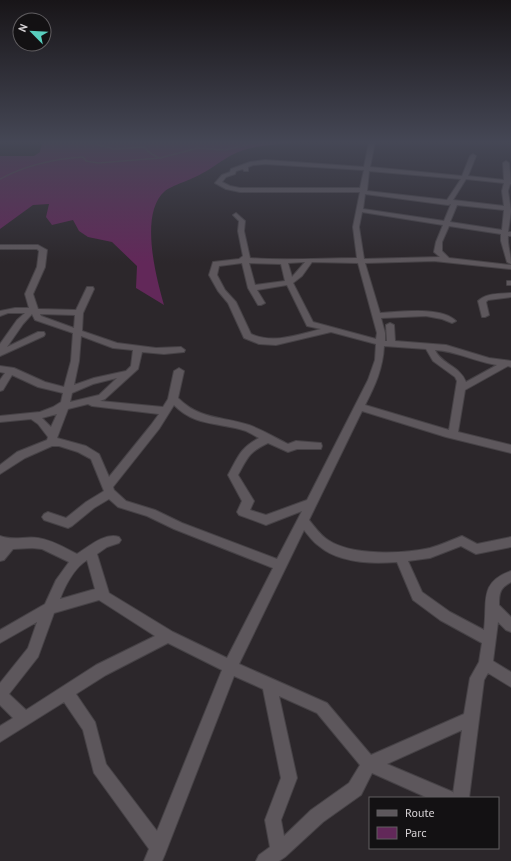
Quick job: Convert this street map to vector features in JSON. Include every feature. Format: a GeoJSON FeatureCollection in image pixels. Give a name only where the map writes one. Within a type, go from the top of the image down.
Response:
{"type":"FeatureCollection","features":[{"type":"Feature","properties":{"kind":"street"},"geometry":{"type":"LineString","coordinates":[[219,182],[228,188],[240,190],[364,191],[509,209]]}},
{"type":"Feature","properties":{"kind":"street"},"geometry":{"type":"LineString","coordinates":[[365,182],[356,227],[357,242],[381,333],[386,343]]}},
{"type":"Feature","properties":{"kind":"street"},"geometry":{"type":"LineString","coordinates":[[428,260],[438,252],[440,242],[447,225],[451,203],[462,182]]}},
{"type":"Feature","properties":{"kind":"street"},"geometry":{"type":"LineString","coordinates":[[509,182],[505,191],[509,209],[506,249],[511,262]]}},
{"type":"Feature","properties":{"kind":"street"},"geometry":{"type":"LineString","coordinates":[[359,210],[508,234]]}},
{"type":"Feature","properties":{"kind":"street"},"geometry":{"type":"LineString","coordinates":[[236,215],[242,221],[241,231],[247,257],[245,260],[252,288],[260,303]]}},
{"type":"Feature","properties":{"kind":"street"},"geometry":{"type":"LineString","coordinates":[[0,247],[38,247],[43,250],[41,267],[30,294],[33,314],[32,337]]}},
{"type":"Feature","properties":{"kind":"street"},"geometry":{"type":"LineString","coordinates":[[438,252],[448,261],[461,266]]}},
{"type":"Feature","properties":{"kind":"street"},"geometry":{"type":"LineString","coordinates":[[332,330],[276,342],[259,341],[247,336],[232,302],[222,291],[213,275],[216,264],[245,260],[284,262],[310,260],[428,260],[511,267]]}},
{"type":"Feature","properties":{"kind":"street"},"geometry":{"type":"LineString","coordinates":[[252,288],[278,285],[289,282],[298,277],[310,260]]}},
{"type":"Feature","properties":{"kind":"street"},"geometry":{"type":"LineString","coordinates":[[284,262],[289,282],[310,324],[386,343],[446,348],[508,364]]}},
{"type":"Feature","properties":{"kind":"street"},"geometry":{"type":"LineString","coordinates":[[0,470],[21,455],[52,439],[65,406],[75,361],[79,313],[90,289]]}},
{"type":"Feature","properties":{"kind":"street"},"geometry":{"type":"LineString","coordinates":[[485,315],[482,301],[486,298],[511,295]]}},
{"type":"Feature","properties":{"kind":"street"},"geometry":{"type":"LineString","coordinates":[[5,311],[33,314],[79,313]]}},
{"type":"Feature","properties":{"kind":"street"},"geometry":{"type":"LineString","coordinates":[[33,314],[78,333],[116,346],[129,346],[157,352],[181,350]]}},
{"type":"Feature","properties":{"kind":"street"},"geometry":{"type":"LineString","coordinates":[[0,351],[20,322],[33,314]]}},
{"type":"Feature","properties":{"kind":"street"},"geometry":{"type":"LineString","coordinates":[[377,316],[431,314],[448,318],[452,321]]}},
{"type":"Feature","properties":{"kind":"street"},"geometry":{"type":"LineString","coordinates":[[156,854],[230,667],[373,380],[386,343],[390,325]]}},
{"type":"Feature","properties":{"kind":"street"},"geometry":{"type":"LineString","coordinates":[[0,351],[41,334]]}},
{"type":"Feature","properties":{"kind":"street"},"geometry":{"type":"LineString","coordinates":[[429,347],[433,357],[438,362],[460,376],[462,381],[453,434]]}},
{"type":"Feature","properties":{"kind":"street"},"geometry":{"type":"LineString","coordinates":[[0,419],[46,415],[65,406],[102,397],[135,367],[138,348]]}},
{"type":"Feature","properties":{"kind":"street"},"geometry":{"type":"LineString","coordinates":[[462,388],[508,364]]}},
{"type":"Feature","properties":{"kind":"street"},"geometry":{"type":"LineString","coordinates":[[0,369],[11,370],[40,384],[68,391],[97,378],[128,373]]}},
{"type":"Feature","properties":{"kind":"street"},"geometry":{"type":"LineString","coordinates":[[0,388],[11,370]]}},
{"type":"Feature","properties":{"kind":"street"},"geometry":{"type":"LineString","coordinates":[[48,517],[68,523],[108,489],[166,411],[173,399],[179,370]]}},
{"type":"Feature","properties":{"kind":"street"},"geometry":{"type":"LineString","coordinates":[[173,399],[181,407],[196,416],[210,421],[247,428],[288,448],[296,444],[318,446]]}},
{"type":"Feature","properties":{"kind":"street"},"geometry":{"type":"LineString","coordinates":[[84,402],[166,411]]}},
{"type":"Feature","properties":{"kind":"street"},"geometry":{"type":"LineString","coordinates":[[360,407],[453,434],[511,448]]}},
{"type":"Feature","properties":{"kind":"street"},"geometry":{"type":"LineString","coordinates":[[34,417],[41,422],[52,439],[90,453],[95,457],[108,489],[117,500],[127,507],[151,513],[178,526],[281,566]]}},
{"type":"Feature","properties":{"kind":"street"},"geometry":{"type":"LineString","coordinates":[[267,439],[251,447],[245,453],[232,475],[248,501],[243,512],[266,520],[312,503]]}},
{"type":"Feature","properties":{"kind":"street"},"geometry":{"type":"LineString","coordinates":[[303,521],[324,544],[352,554],[383,558],[431,553],[462,540],[476,549],[511,542]]}},
{"type":"Feature","properties":{"kind":"street"},"geometry":{"type":"LineString","coordinates":[[25,719],[0,694],[33,652],[49,608],[60,584],[77,560],[104,543],[115,540]]}},
{"type":"Feature","properties":{"kind":"street"},"geometry":{"type":"LineString","coordinates":[[0,556],[4,543],[37,543],[77,560]]}},
{"type":"Feature","properties":{"kind":"street"},"geometry":{"type":"LineString","coordinates":[[90,552],[104,596],[168,636],[230,667],[322,708],[369,764],[445,797]]}},
{"type":"Feature","properties":{"kind":"street"},"geometry":{"type":"LineString","coordinates":[[400,556],[417,596],[444,616],[489,640]]}},
{"type":"Feature","properties":{"kind":"street"},"geometry":{"type":"LineString","coordinates":[[461,797],[477,678],[486,664],[493,607],[493,590],[499,582],[511,576]]}},
{"type":"Feature","properties":{"kind":"street"},"geometry":{"type":"LineString","coordinates":[[0,638],[49,608],[103,593]]}},
{"type":"Feature","properties":{"kind":"street"},"geometry":{"type":"LineString","coordinates":[[493,607],[511,626]]}},
{"type":"Feature","properties":{"kind":"street"},"geometry":{"type":"LineString","coordinates":[[0,735],[101,670],[168,636]]}},
{"type":"Feature","properties":{"kind":"street"},"geometry":{"type":"LineString","coordinates":[[486,664],[511,680]]}},
{"type":"Feature","properties":{"kind":"street"},"geometry":{"type":"LineString","coordinates":[[269,685],[289,778],[273,820],[279,851]]}},
{"type":"Feature","properties":{"kind":"street"},"geometry":{"type":"LineString","coordinates":[[66,692],[90,726],[99,768],[156,854]]}},
{"type":"Feature","properties":{"kind":"street"},"geometry":{"type":"LineString","coordinates":[[265,861],[287,845],[317,816],[355,790],[369,764],[471,718]]}},
{"type":"Feature","properties":{"kind":"green space"},"geometry":{"type":"Polygon","coordinates":[[[0,182],[183,182],[165,191],[157,201],[153,214],[151,229],[152,246],[157,278],[164,305],[136,288],[137,266],[112,242],[88,237],[79,231],[73,220],[52,225],[46,217],[49,204],[33,205],[0,229],[0,182]]]}}]}
